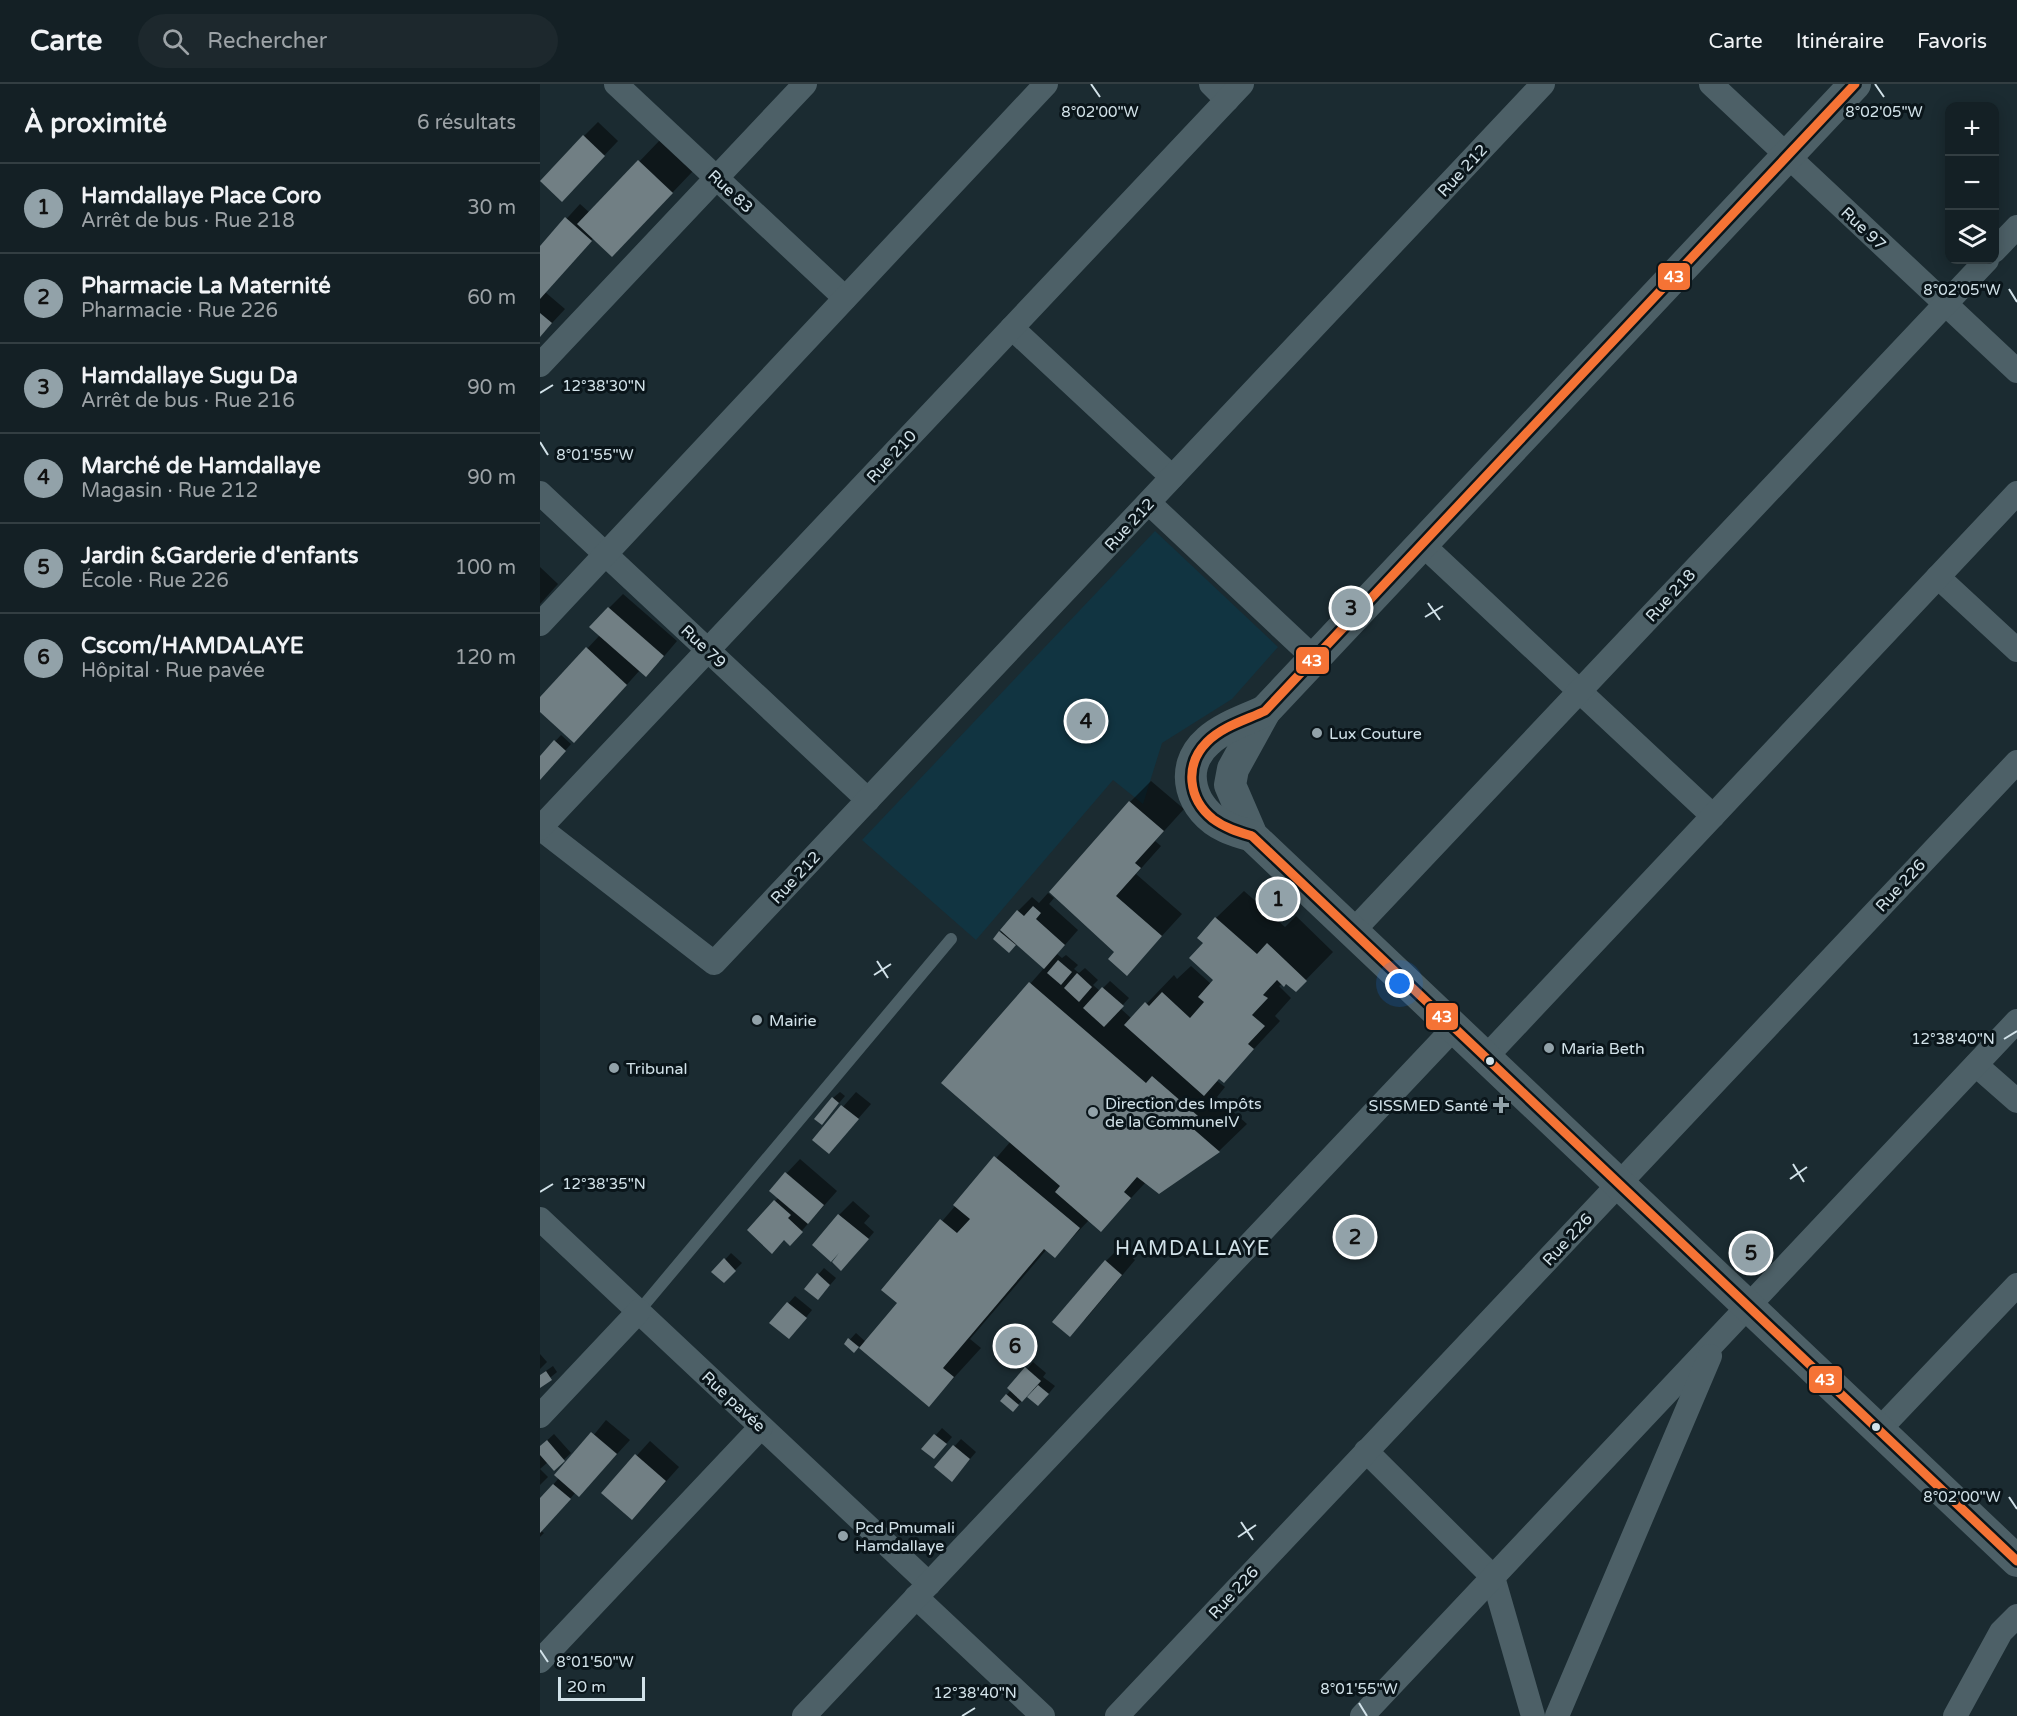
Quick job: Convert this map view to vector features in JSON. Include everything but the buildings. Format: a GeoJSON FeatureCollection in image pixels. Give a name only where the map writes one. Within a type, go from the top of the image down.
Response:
{"type":"FeatureCollection","features":[{"type":"Feature","properties":{"kind":"street","name":"Rue 83"},"geometry":{"type":"LineString","coordinates":[[616,84],[845,298]]}},
{"type":"Feature","properties":{"kind":"street"},"geometry":{"type":"LineString","coordinates":[[540,365],[805,84]]}},
{"type":"Feature","properties":{"kind":"street"},"geometry":{"type":"LineString","coordinates":[[540,624],[1046,84]]}},
{"type":"Feature","properties":{"kind":"street","name":"Rue 212"},"geometry":{"type":"LineString","coordinates":[[540,828],[714,963],[1543,84]]}},
{"type":"Feature","properties":{"kind":"street","name":"Rue 97"},"geometry":{"type":"LineString","coordinates":[[1711,84],[2017,371]]}},
{"type":"Feature","properties":{"kind":"street"},"geometry":{"type":"LineString","coordinates":[[1856,84],[1265,711],[1233,769],[1230,785],[1252,836],[1354,930],[1618,1184],[2017,1561]]}},
{"type":"Feature","properties":{"kind":"street","name":"Rue 210"},"geometry":{"type":"LineString","coordinates":[[540,828],[1012,328],[1227,89]]}},
{"type":"Feature","properties":{"kind":"street"},"geometry":{"type":"LineString","coordinates":[[1999,247],[2017,227]]}},
{"type":"Feature","properties":{"kind":"street","name":"Rue 218"},"geometry":{"type":"LineString","coordinates":[[1354,930],[1983,264]]}},
{"type":"Feature","properties":{"kind":"street"},"geometry":{"type":"LineString","coordinates":[[1012,328],[1172,477]]}},
{"type":"Feature","properties":{"kind":"street","name":"Rue 79"},"geometry":{"type":"LineString","coordinates":[[540,493],[868,800]]}},
{"type":"Feature","properties":{"kind":"street"},"geometry":{"type":"LineString","coordinates":[[1486,1057],[2017,493]]}},
{"type":"Feature","properties":{"kind":"street"},"geometry":{"type":"LineString","coordinates":[[1149,503],[1314,658]]}},
{"type":"Feature","properties":{"kind":"street"},"geometry":{"type":"LineString","coordinates":[[1422,544],[1713,816]]}},
{"type":"Feature","properties":{"kind":"street"},"geometry":{"type":"LineString","coordinates":[[1938,577],[2017,650]]}},
{"type":"Feature","properties":{"kind":"street"},"geometry":{"type":"LineString","coordinates":[[1252,836],[1224,827],[1206,812],[1195,797],[1189,780],[1192,763],[1207,742],[1265,711]]}},
{"type":"Feature","properties":{"kind":"street","name":"Rue 226"},"geometry":{"type":"LineString","coordinates":[[1117,1716],[2017,762]]}},
{"type":"Feature","properties":{"kind":"street"},"geometry":{"type":"LineString","coordinates":[[1362,1716],[2017,1022]]}},
{"type":"Feature","properties":{"kind":"street"},"geometry":{"type":"LineString","coordinates":[[804,1716],[1455,1027]]}},
{"type":"Feature","properties":{"kind":"street"},"geometry":{"type":"LineString","coordinates":[[1976,1065],[2017,1101]]}},
{"type":"Feature","properties":{"kind":"street","name":"Rue pavée"},"geometry":{"type":"LineString","coordinates":[[540,1219],[761,1427],[1043,1716]]}},
{"type":"Feature","properties":{"kind":"street"},"geometry":{"type":"LineString","coordinates":[[1878,1431],[2017,1285]]}},
{"type":"Feature","properties":{"kind":"street"},"geometry":{"type":"LineString","coordinates":[[540,1416],[639,1311]]}},
{"type":"Feature","properties":{"kind":"street"},"geometry":{"type":"LineString","coordinates":[[1557,1716],[1716,1340]]}},
{"type":"Feature","properties":{"kind":"street"},"geometry":{"type":"LineString","coordinates":[[540,1661],[761,1427]]}},
{"type":"Feature","properties":{"kind":"street"},"geometry":{"type":"LineString","coordinates":[[1366,1451],[1493,1577],[1533,1716]]}},
{"type":"Feature","properties":{"kind":"street"},"geometry":{"type":"LineString","coordinates":[[1955,1716],[2001,1632],[2017,1616]]}},
{"type":"Feature","properties":{"kind":"lane"},"geometry":{"type":"LineString","coordinates":[[639,1311],[951,939]]}},
{"type":"Feature","properties":{"kind":"shaded area"},"geometry":{"type":"Polygon","coordinates":[[[1155,531],[1278,647],[1232,699],[1162,743],[1143,804],[1113,780],[976,940],[862,840],[1155,531]]]}},
{"type":"Feature","properties":{"kind":"transit line","name":"43"},"geometry":{"type":"LineString","coordinates":[[1855,84],[1265,711],[1227,728],[1207,742],[1195,761],[1192,782],[1198,802],[1213,819],[1252,836],[2017,1561]]}},
{"type":"Feature","properties":{"kind":"place","name":"Hamdallaye Sugu Da"},"geometry":{"type":"Point","coordinates":[1351,608]}},
{"type":"Feature","properties":{"kind":"place","name":"Marché de Hamdallaye"},"geometry":{"type":"Point","coordinates":[1086,721]}},
{"type":"Feature","properties":{"kind":"place","name":"Lux Couture"},"geometry":{"type":"Point","coordinates":[1317,733]}},
{"type":"Feature","properties":{"kind":"place","name":"Hamdallaye Place Coro"},"geometry":{"type":"Point","coordinates":[1278,899]}},
{"type":"Feature","properties":{"kind":"place","name":"Mairie"},"geometry":{"type":"Point","coordinates":[757,1020]}},
{"type":"Feature","properties":{"kind":"place","name":"Maria Beth"},"geometry":{"type":"Point","coordinates":[1549,1048]}},
{"type":"Feature","properties":{"kind":"place","name":"Tribunal"},"geometry":{"type":"Point","coordinates":[614,1068]}},
{"type":"Feature","properties":{"kind":"place","name":"SISSMED Santé"},"geometry":{"type":"Point","coordinates":[1501,1105]}},
{"type":"Feature","properties":{"kind":"place","name":"Direction des Impôts de la CommuneIV"},"geometry":{"type":"Point","coordinates":[1093,1112]}},
{"type":"Feature","properties":{"kind":"place","name":"Pharmacie La Maternité"},"geometry":{"type":"Point","coordinates":[1355,1237]}},
{"type":"Feature","properties":{"kind":"place","name":"Jardin &Garderie d'enfants"},"geometry":{"type":"Point","coordinates":[1751,1253]}},
{"type":"Feature","properties":{"kind":"place","name":"Cscom/HAMDALAYE"},"geometry":{"type":"Point","coordinates":[1015,1346]}},
{"type":"Feature","properties":{"kind":"place","name":"Pcd Pmumali Hamdallaye"},"geometry":{"type":"Point","coordinates":[843,1536]}},
{"type":"Feature","properties":{"kind":"district","name":"HAMDALLAYE"},"geometry":{"type":"Point","coordinates":[1193,1248]}}]}
